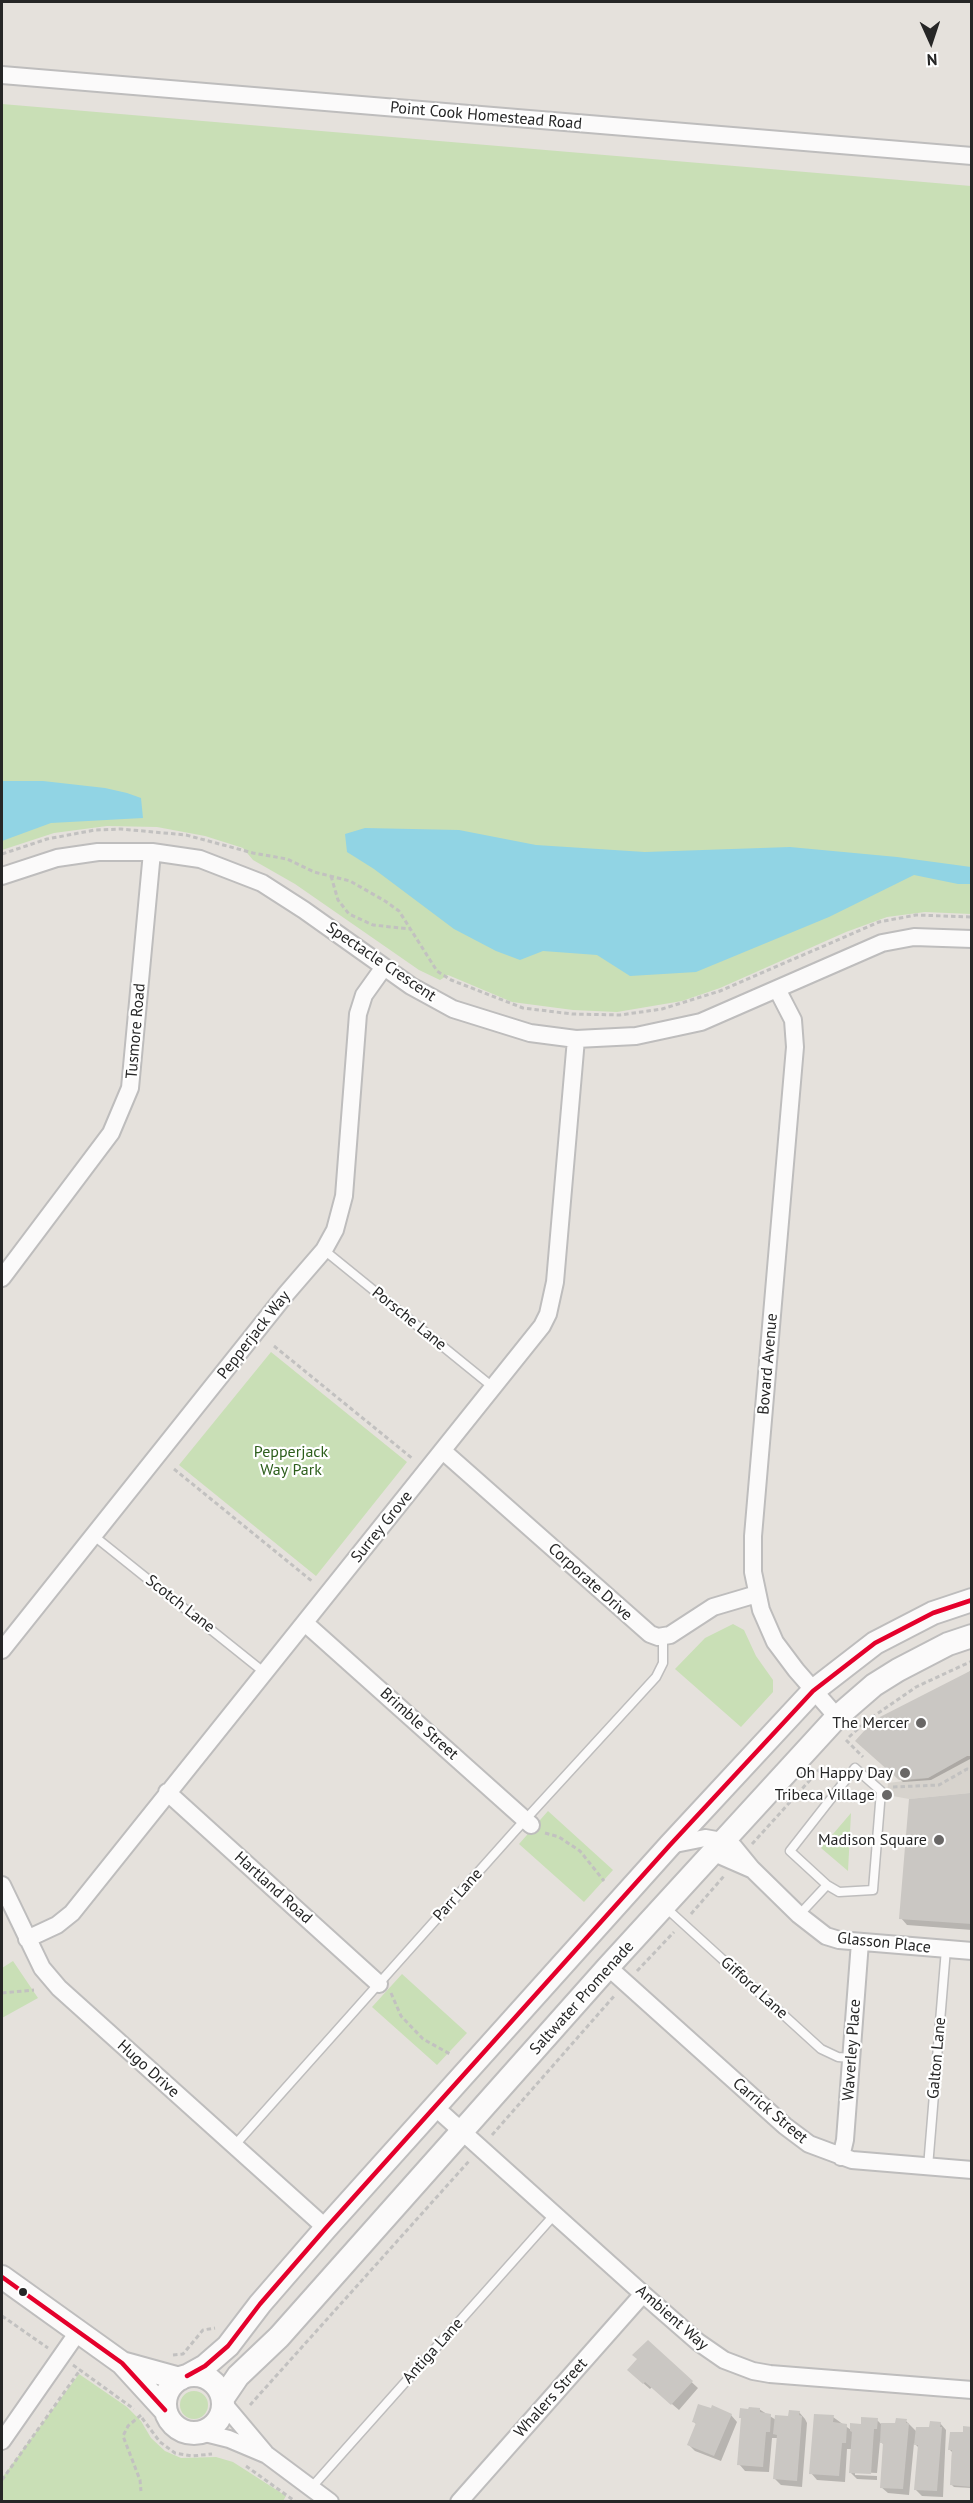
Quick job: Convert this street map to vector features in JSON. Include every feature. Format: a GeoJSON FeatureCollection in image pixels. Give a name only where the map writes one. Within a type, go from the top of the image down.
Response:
{"type":"FeatureCollection","features":[{"type":"Feature","properties":{"kind":"street","name":"Point Cook Homestead Road"},"geometry":{"type":"LineString","coordinates":[[2,75],[972,156]]}},
{"type":"Feature","properties":{"kind":"street","name":"Spectacle Crescent"},"geometry":{"type":"LineString","coordinates":[[2,876],[48,860],[77,854],[119,850],[200,859],[262,883],[431,997],[480,1019],[530,1033],[576,1039],[636,1036],[681,1028],[724,1013],[882,943],[930,936],[972,939]]}},
{"type":"Feature","properties":{"kind":"street","name":"Tusmore Road"},"geometry":{"type":"LineString","coordinates":[[2,1278],[111,1133],[130,1088],[152,852]]}},
{"type":"Feature","properties":{"kind":"street","name":"Pepperjack Way"},"geometry":{"type":"LineString","coordinates":[[2,1650],[324,1250],[338,1222],[344,1196],[358,1014],[364,995],[384,967]]}},
{"type":"Feature","properties":{"kind":"street","name":"Bovard Avenue"},"geometry":{"type":"LineString","coordinates":[[777,989],[793,1020],[795,1047],[753,1536],[753,1572],[767,1626],[775,1642],[813,1691],[837,1717]]}},
{"type":"Feature","properties":{"kind":"street","name":"Surrey Grove"},"geometry":{"type":"LineString","coordinates":[[27,1939],[57,1925],[72,1913],[536,1336],[548,1314],[552,1299],[576,1039]]}},
{"type":"Feature","properties":{"kind":"street","name":"Corporate Drive"},"geometry":{"type":"LineString","coordinates":[[443,1451],[637,1624],[650,1634],[663,1637]]}},
{"type":"Feature","properties":{"kind":"street"},"geometry":{"type":"LineString","coordinates":[[663,1637],[674,1634],[713,1607],[757,1594]]}},
{"type":"Feature","properties":{"kind":"street"},"geometry":{"type":"LineString","coordinates":[[165,2410],[168,2392],[184,2377],[205,2366],[228,2346],[260,2304],[326,2229],[670,1845],[813,1691],[875,1643],[933,1613],[972,1600]]}},
{"type":"Feature","properties":{"kind":"street","name":"Brimble Street"},"geometry":{"type":"LineString","coordinates":[[305,1623],[531,1825]]}},
{"type":"Feature","properties":{"kind":"street","name":"Saltwater Promenade"},"geometry":{"type":"LineString","coordinates":[[223,2400],[238,2376],[279,2337],[608,1967],[837,1717],[874,1685],[898,1670],[948,1644],[972,1636]]}},
{"type":"Feature","properties":{"kind":"street","name":"Hartland Road"},"geometry":{"type":"LineString","coordinates":[[167,1792],[385,1988]]}},
{"type":"Feature","properties":{"kind":"street"},"geometry":{"type":"LineString","coordinates":[[670,1845],[698,1838],[717,1847]]}},
{"type":"Feature","properties":{"kind":"street","name":"Glasson Place"},"geometry":{"type":"LineString","coordinates":[[717,1847],[743,1862],[798,1915],[826,1936],[860,1942],[972,1951]]}},
{"type":"Feature","properties":{"kind":"street","name":"Hugo Drive"},"geometry":{"type":"LineString","coordinates":[[2,1885],[42,1968],[59,1989],[326,2229]]}},
{"type":"Feature","properties":{"kind":"street","name":"Waverley Place"},"geometry":{"type":"LineString","coordinates":[[841,2157],[845,2140],[860,1942]]}},
{"type":"Feature","properties":{"kind":"street","name":"Carrick Street"},"geometry":{"type":"LineString","coordinates":[[608,1967],[798,2137],[809,2144],[841,2157],[869,2162],[972,2170]]}},
{"type":"Feature","properties":{"kind":"street","name":"Ambient Way"},"geometry":{"type":"LineString","coordinates":[[436,2108],[643,2294],[711,2352],[724,2360],[753,2371],[972,2390]]}},
{"type":"Feature","properties":{"kind":"street"},"geometry":{"type":"LineString","coordinates":[[2,2277],[122,2363],[165,2410],[174,2426],[182,2431],[201,2432],[229,2439],[267,2456],[320,2497]]}},
{"type":"Feature","properties":{"kind":"street","name":"Whalers Street"},"geometry":{"type":"LineString","coordinates":[[459,2502],[643,2294]]}},
{"type":"Feature","properties":{"kind":"street"},"geometry":{"type":"LineString","coordinates":[[2,2441],[78,2332]]}},
{"type":"Feature","properties":{"kind":"street"},"geometry":{"type":"LineString","coordinates":[[122,2363],[184,2377],[206,2377],[219,2389],[223,2400],[267,2456]]}},
{"type":"Feature","properties":{"kind":"street"},"geometry":{"type":"LineString","coordinates":[[201,2432],[210,2429],[217,2422],[222,2413],[223,2400]]}},
{"type":"Feature","properties":{"kind":"lane","name":"Porsche Lane"},"geometry":{"type":"LineString","coordinates":[[324,1250],[494,1388]]}},
{"type":"Feature","properties":{"kind":"lane","name":"Scotch Lane"},"geometry":{"type":"LineString","coordinates":[[94,1536],[265,1673]]}},
{"type":"Feature","properties":{"kind":"lane","name":"Parr Lane"},"geometry":{"type":"LineString","coordinates":[[234,2146],[385,1988],[531,1825],[656,1677],[663,1663],[663,1637]]}},
{"type":"Feature","properties":{"kind":"lane"},"geometry":{"type":"LineString","coordinates":[[855,1768],[881,1791],[873,1890],[839,1892],[827,1885],[790,1851],[855,1768]]}},
{"type":"Feature","properties":{"kind":"lane"},"geometry":{"type":"LineString","coordinates":[[798,1915],[827,1885]]}},
{"type":"Feature","properties":{"kind":"lane","name":"Gifford Lane"},"geometry":{"type":"LineString","coordinates":[[664,1906],[821,2049],[838,2057],[851,2058]]}},
{"type":"Feature","properties":{"kind":"lane","name":"Galton Lane"},"geometry":{"type":"LineString","coordinates":[[928,2167],[946,1949]]}},
{"type":"Feature","properties":{"kind":"lane","name":"Antiga Lane"},"geometry":{"type":"LineString","coordinates":[[320,2497],[555,2214]]}},
{"type":"Feature","properties":{"kind":"path"},"geometry":{"type":"LineString","coordinates":[[146,830],[186,835],[252,853],[287,859],[314,872],[350,881],[374,893],[399,911],[438,971],[451,980],[484,995],[523,1008],[544,1012],[620,1015],[662,1009],[705,997],[879,922],[916,915],[972,917]]}},
{"type":"Feature","properties":{"kind":"path"},"geometry":{"type":"LineString","coordinates":[[331,876],[338,900],[349,914],[373,925],[410,929]]}},
{"type":"Feature","properties":{"kind":"path"},"geometry":{"type":"LineString","coordinates":[[274,1346],[413,1459]]}},
{"type":"Feature","properties":{"kind":"path"},"geometry":{"type":"LineString","coordinates":[[174,1469],[313,1582]]}},
{"type":"Feature","properties":{"kind":"path"},"geometry":{"type":"LineString","coordinates":[[838,1748],[868,1720],[916,1687],[972,1662]]}},
{"type":"Feature","properties":{"kind":"path"},"geometry":{"type":"LineString","coordinates":[[846,1740],[867,1761]]}},
{"type":"Feature","properties":{"kind":"path"},"geometry":{"type":"LineString","coordinates":[[250,2405],[626,1983],[743,1862],[824,1764]]}},
{"type":"Feature","properties":{"kind":"path"},"geometry":{"type":"LineString","coordinates":[[889,1783],[894,1787],[939,1785],[967,1769],[972,1770]]}},
{"type":"Feature","properties":{"kind":"path"},"geometry":{"type":"LineString","coordinates":[[531,1825],[559,1837],[580,1851],[604,1881]]}},
{"type":"Feature","properties":{"kind":"path"},"geometry":{"type":"LineString","coordinates":[[385,1988],[401,2016],[423,2038],[450,2055]]}},
{"type":"Feature","properties":{"kind":"path"},"geometry":{"type":"LineString","coordinates":[[2,1993],[34,1990]]}},
{"type":"Feature","properties":{"kind":"path"},"geometry":{"type":"LineString","coordinates":[[2,2316],[141,2415],[160,2442],[175,2453],[192,2456],[220,2455]]}},
{"type":"Feature","properties":{"kind":"path"},"geometry":{"type":"LineString","coordinates":[[169,2356],[183,2354],[203,2330]]}},
{"type":"Feature","properties":{"kind":"path"},"geometry":{"type":"LineString","coordinates":[[2,2480],[80,2370]]}},
{"type":"Feature","properties":{"kind":"path"},"geometry":{"type":"LineString","coordinates":[[141,2415],[128,2426],[123,2436],[140,2480],[141,2491]]}},
{"type":"Feature","properties":{"kind":"path"},"geometry":{"type":"LineString","coordinates":[[243,2464],[296,2502]]}},
{"type":"Feature","properties":{"kind":"path"},"geometry":{"type":"LineString","coordinates":[[287,2502],[290,2497]]}},
{"type":"Feature","properties":{"kind":"green space"},"geometry":{"type":"Polygon","coordinates":[[[2,104],[971,186],[971,914],[925,912],[887,917],[846,932],[720,988],[682,1001],[617,1012],[573,1010],[512,1002],[448,975],[440,980],[419,970],[295,884],[253,860],[243,848],[205,836],[157,827],[107,826],[54,833],[2,850],[2,104]]]}},
{"type":"Feature","properties":{"kind":"green space","name":"Pepperjack Way Park"},"geometry":{"type":"Polygon","coordinates":[[[271,1352],[407,1462],[316,1576],[179,1465],[271,1352]]]}},
{"type":"Feature","properties":{"kind":"green space"},"geometry":{"type":"Polygon","coordinates":[[[733,1624],[744,1630],[756,1656],[773,1680],[773,1692],[741,1727],[675,1669],[705,1638],[733,1624]]]}},
{"type":"Feature","properties":{"kind":"green space"},"geometry":{"type":"Polygon","coordinates":[[[548,1811],[613,1870],[584,1902],[519,1844],[548,1811]]]}},
{"type":"Feature","properties":{"kind":"green space"},"geometry":{"type":"Polygon","coordinates":[[[851,1813],[848,1871],[821,1848],[851,1813]]]}},
{"type":"Feature","properties":{"kind":"green space"},"geometry":{"type":"Polygon","coordinates":[[[13,1961],[38,1998],[2,2018],[2,1968],[13,1961]]]}},
{"type":"Feature","properties":{"kind":"green space"},"geometry":{"type":"Polygon","coordinates":[[[402,1974],[467,2033],[437,2065],[372,2007],[402,1974]]]}},
{"type":"Feature","properties":{"kind":"green space"},"geometry":{"type":"Polygon","coordinates":[[[79,2374],[127,2407],[141,2421],[151,2438],[165,2451],[181,2458],[216,2457],[233,2462],[286,2496],[283,2501],[2,2501],[2,2478],[79,2374]]]}},
{"type":"Feature","properties":{"kind":"green space"},"geometry":{"type":"Polygon","coordinates":[[[194,2391],[204,2395],[208,2405],[204,2415],[194,2419],[184,2415],[180,2405],[184,2395],[194,2391]]]}},
{"type":"Feature","properties":{"kind":"shaded area"},"geometry":{"type":"Polygon","coordinates":[[[967,1756],[971,1756],[971,1812],[970,1793],[909,1799],[887,1795],[888,1783],[928,1778],[967,1756]]]}},
{"type":"Feature","properties":{"kind":"water"},"geometry":{"type":"Polygon","coordinates":[[[2,781],[43,781],[105,788],[127,793],[141,798],[143,818],[51,823],[2,841],[2,781]]]}},
{"type":"Feature","properties":{"kind":"water"},"geometry":{"type":"Polygon","coordinates":[[[365,828],[459,830],[536,845],[645,852],[790,847],[897,857],[971,867],[971,884],[958,884],[914,875],[829,917],[696,972],[630,976],[597,955],[543,951],[520,960],[496,951],[454,929],[374,869],[347,852],[345,834],[365,828]]]}},
{"type":"Feature","properties":{"kind":"building","name":"The Mercer"},"geometry":{"type":"Polygon","coordinates":[[[972,1670],[972,1756],[967,1756],[928,1778],[899,1780],[855,1741],[874,1720],[972,1670]]]}},
{"type":"Feature","properties":{"kind":"building","name":"Madison Square"},"geometry":{"type":"Polygon","coordinates":[[[970,1793],[972,1924],[899,1919],[909,1799],[970,1793]]]}},
{"type":"Feature","properties":{"kind":"building"},"geometry":{"type":"Polygon","coordinates":[[[648,2340],[693,2381],[671,2405],[645,2382],[643,2384],[627,2370],[637,2359],[632,2355],[648,2340]]]}},
{"type":"Feature","properties":{"kind":"building"},"geometry":{"type":"Polygon","coordinates":[[[698,2404],[711,2408],[712,2405],[732,2414],[714,2456],[687,2445],[696,2423],[692,2422],[698,2404]]]}},
{"type":"Feature","properties":{"kind":"building"},"geometry":{"type":"Polygon","coordinates":[[[749,2407],[760,2408],[760,2412],[771,2414],[770,2432],[766,2432],[763,2467],[737,2465],[740,2408],[748,2409],[749,2407]]]}},
{"type":"Feature","properties":{"kind":"building"},"geometry":{"type":"Polygon","coordinates":[[[789,2410],[800,2411],[799,2415],[802,2416],[797,2481],[773,2479],[777,2435],[773,2434],[775,2415],[788,2416],[789,2410]]]}},
{"type":"Feature","properties":{"kind":"building"},"geometry":{"type":"Polygon","coordinates":[[[814,2414],[834,2415],[833,2422],[847,2424],[846,2443],[842,2443],[839,2476],[809,2474],[814,2414]]]}},
{"type":"Feature","properties":{"kind":"building"},"geometry":{"type":"Polygon","coordinates":[[[861,2417],[878,2418],[877,2429],[874,2429],[871,2474],[849,2473],[852,2432],[850,2423],[861,2424],[861,2417]]]}},
{"type":"Feature","properties":{"kind":"building"},"geometry":{"type":"Polygon","coordinates":[[[896,2418],[907,2419],[906,2423],[909,2423],[903,2489],[880,2488],[883,2443],[880,2443],[881,2423],[895,2423],[896,2418]]]}},
{"type":"Feature","properties":{"kind":"building"},"geometry":{"type":"Polygon","coordinates":[[[930,2421],[941,2422],[940,2427],[942,2427],[937,2491],[914,2490],[918,2445],[914,2445],[916,2427],[929,2427],[930,2421]]]}},
{"type":"Feature","properties":{"kind":"building"},"geometry":{"type":"Polygon","coordinates":[[[963,2426],[972,2427],[972,2487],[950,2485],[952,2450],[948,2450],[950,2432],[963,2432],[963,2426]]]}},
{"type":"Feature","properties":{"kind":"transit line"},"geometry":{"type":"LineString","coordinates":[[187,2376],[205,2366],[228,2346],[260,2304],[326,2228],[670,1845],[813,1691],[875,1643],[933,1613],[972,1600]]}},
{"type":"Feature","properties":{"kind":"transit line"},"geometry":{"type":"LineString","coordinates":[[2,2277],[122,2363],[165,2410]]}},
{"type":"Feature","properties":{"kind":"place","name":"The Mercer"},"geometry":{"type":"Point","coordinates":[921,1723]}},
{"type":"Feature","properties":{"kind":"place","name":"Oh Happy Day"},"geometry":{"type":"Point","coordinates":[905,1773]}},
{"type":"Feature","properties":{"kind":"place","name":"Tribeca Village"},"geometry":{"type":"Point","coordinates":[887,1795]}},
{"type":"Feature","properties":{"kind":"place","name":"Madison Square"},"geometry":{"type":"Point","coordinates":[939,1840]}}]}
